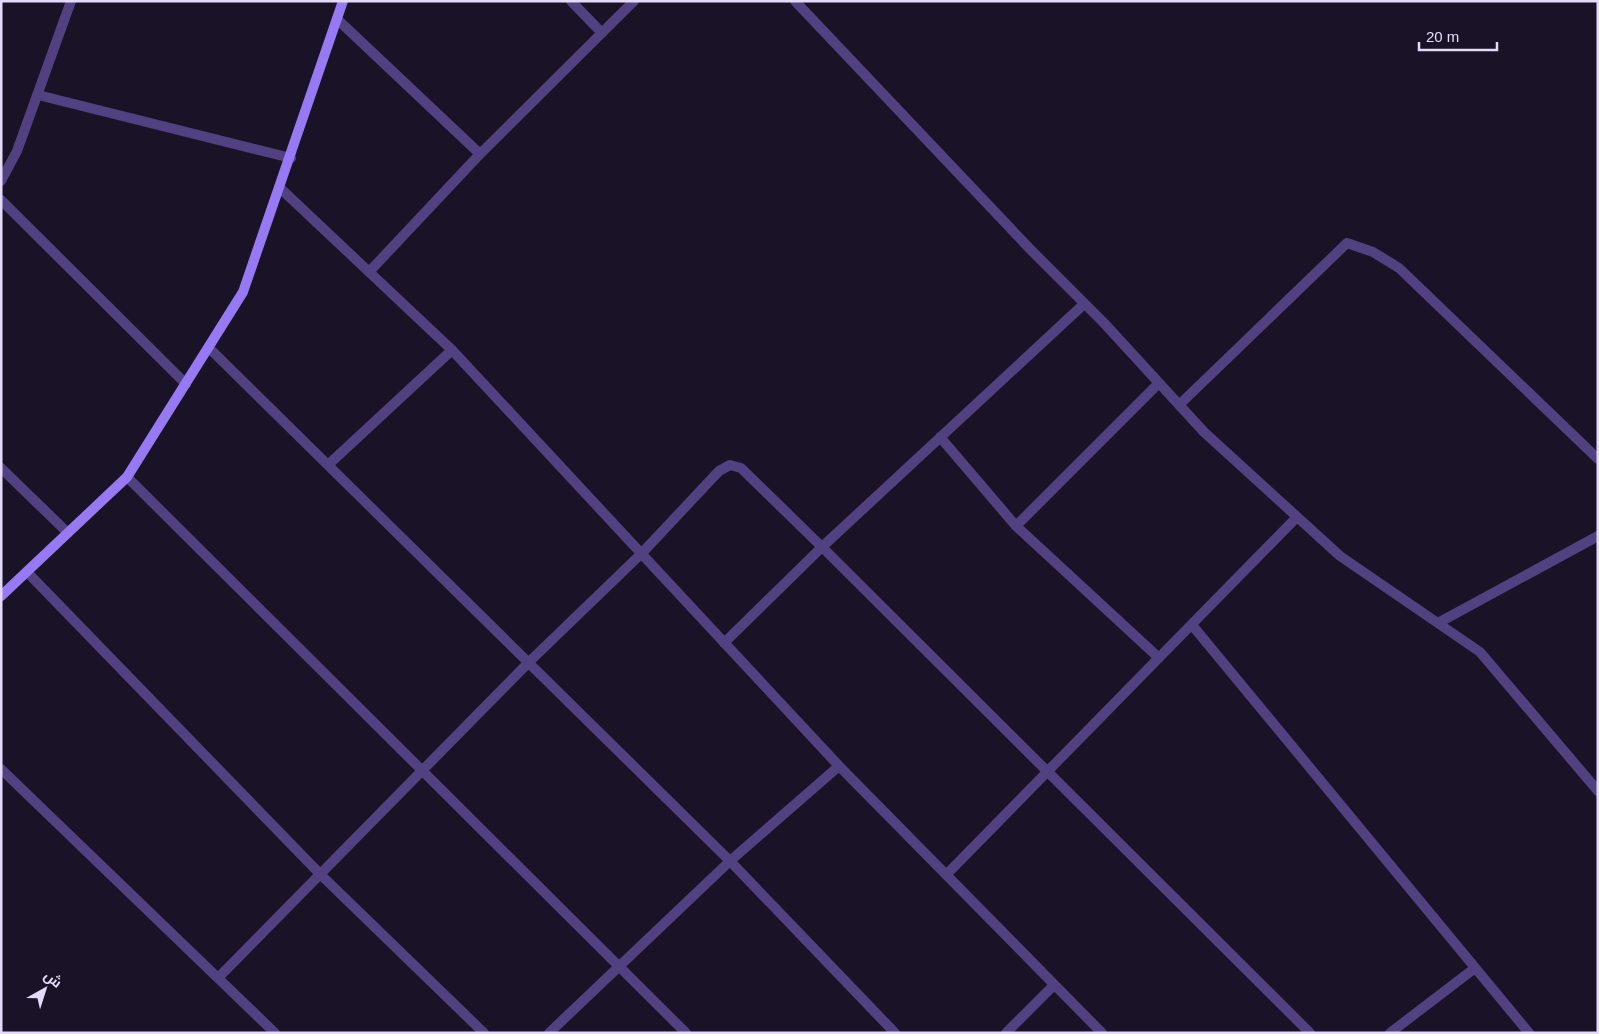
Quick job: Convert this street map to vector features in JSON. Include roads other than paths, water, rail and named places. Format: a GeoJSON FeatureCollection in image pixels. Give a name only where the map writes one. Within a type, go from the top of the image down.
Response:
{"type":"FeatureCollection","features":[{"type":"Feature","properties":{"kind":"street"},"geometry":{"type":"LineString","coordinates":[[1,181],[10,168],[71,1]]}},
{"type":"Feature","properties":{"kind":"street"},"geometry":{"type":"LineString","coordinates":[[1,596],[127,477],[243,292],[291,158],[343,1]]}},
{"type":"Feature","properties":{"kind":"street"},"geometry":{"type":"LineString","coordinates":[[571,1],[602,33]]}},
{"type":"Feature","properties":{"kind":"street"},"geometry":{"type":"LineString","coordinates":[[369,272],[480,154],[634,1]]}},
{"type":"Feature","properties":{"kind":"street"},"geometry":{"type":"LineString","coordinates":[[795,1],[1204,432],[1296,518],[1340,556],[1480,652],[1598,791]]}},
{"type":"Feature","properties":{"kind":"street"},"geometry":{"type":"LineString","coordinates":[[337,19],[480,154]]}},
{"type":"Feature","properties":{"kind":"street"},"geometry":{"type":"LineString","coordinates":[[38,95],[291,158]]}},
{"type":"Feature","properties":{"kind":"street"},"geometry":{"type":"LineString","coordinates":[[280,188],[452,350],[839,766],[1102,1033]]}},
{"type":"Feature","properties":{"kind":"street"},"geometry":{"type":"LineString","coordinates":[[1,200],[186,384]]}},
{"type":"Feature","properties":{"kind":"street"},"geometry":{"type":"LineString","coordinates":[[1179,405],[1347,243],[1373,252],[1399,268],[1598,459]]}},
{"type":"Feature","properties":{"kind":"street"},"geometry":{"type":"LineString","coordinates":[[724,643],[822,547],[1084,304]]}},
{"type":"Feature","properties":{"kind":"street"},"geometry":{"type":"LineString","coordinates":[[208,348],[730,861],[895,1033]]}},
{"type":"Feature","properties":{"kind":"street"},"geometry":{"type":"LineString","coordinates":[[328,465],[452,350]]}},
{"type":"Feature","properties":{"kind":"street"},"geometry":{"type":"LineString","coordinates":[[1016,526],[1159,383]]}},
{"type":"Feature","properties":{"kind":"street"},"geometry":{"type":"LineString","coordinates":[[940,438],[1016,526],[1159,658]]}},
{"type":"Feature","properties":{"kind":"street"},"geometry":{"type":"LineString","coordinates":[[219,977],[424,771],[529,662],[642,553],[719,471],[730,465],[741,468],[822,547],[1310,1033]]}},
{"type":"Feature","properties":{"kind":"street"},"geometry":{"type":"LineString","coordinates":[[1,468],[68,533]]}},
{"type":"Feature","properties":{"kind":"street"},"geometry":{"type":"LineString","coordinates":[[127,477],[686,1033]]}},
{"type":"Feature","properties":{"kind":"street"},"geometry":{"type":"LineString","coordinates":[[946,875],[1296,518]]}},
{"type":"Feature","properties":{"kind":"street"},"geometry":{"type":"LineString","coordinates":[[1438,623],[1598,536]]}},
{"type":"Feature","properties":{"kind":"street"},"geometry":{"type":"LineString","coordinates":[[27,572],[320,874],[484,1033]]}},
{"type":"Feature","properties":{"kind":"street"},"geometry":{"type":"LineString","coordinates":[[1192,625],[1529,1033]]}},
{"type":"Feature","properties":{"kind":"street"},"geometry":{"type":"LineString","coordinates":[[549,1033],[730,861],[839,766]]}},
{"type":"Feature","properties":{"kind":"street"},"geometry":{"type":"LineString","coordinates":[[1,769],[275,1033]]}},
{"type":"Feature","properties":{"kind":"street"},"geometry":{"type":"LineString","coordinates":[[1396,1031],[1475,968]]}},
{"type":"Feature","properties":{"kind":"street"},"geometry":{"type":"LineString","coordinates":[[1006,1033],[1054,985]]}}]}
